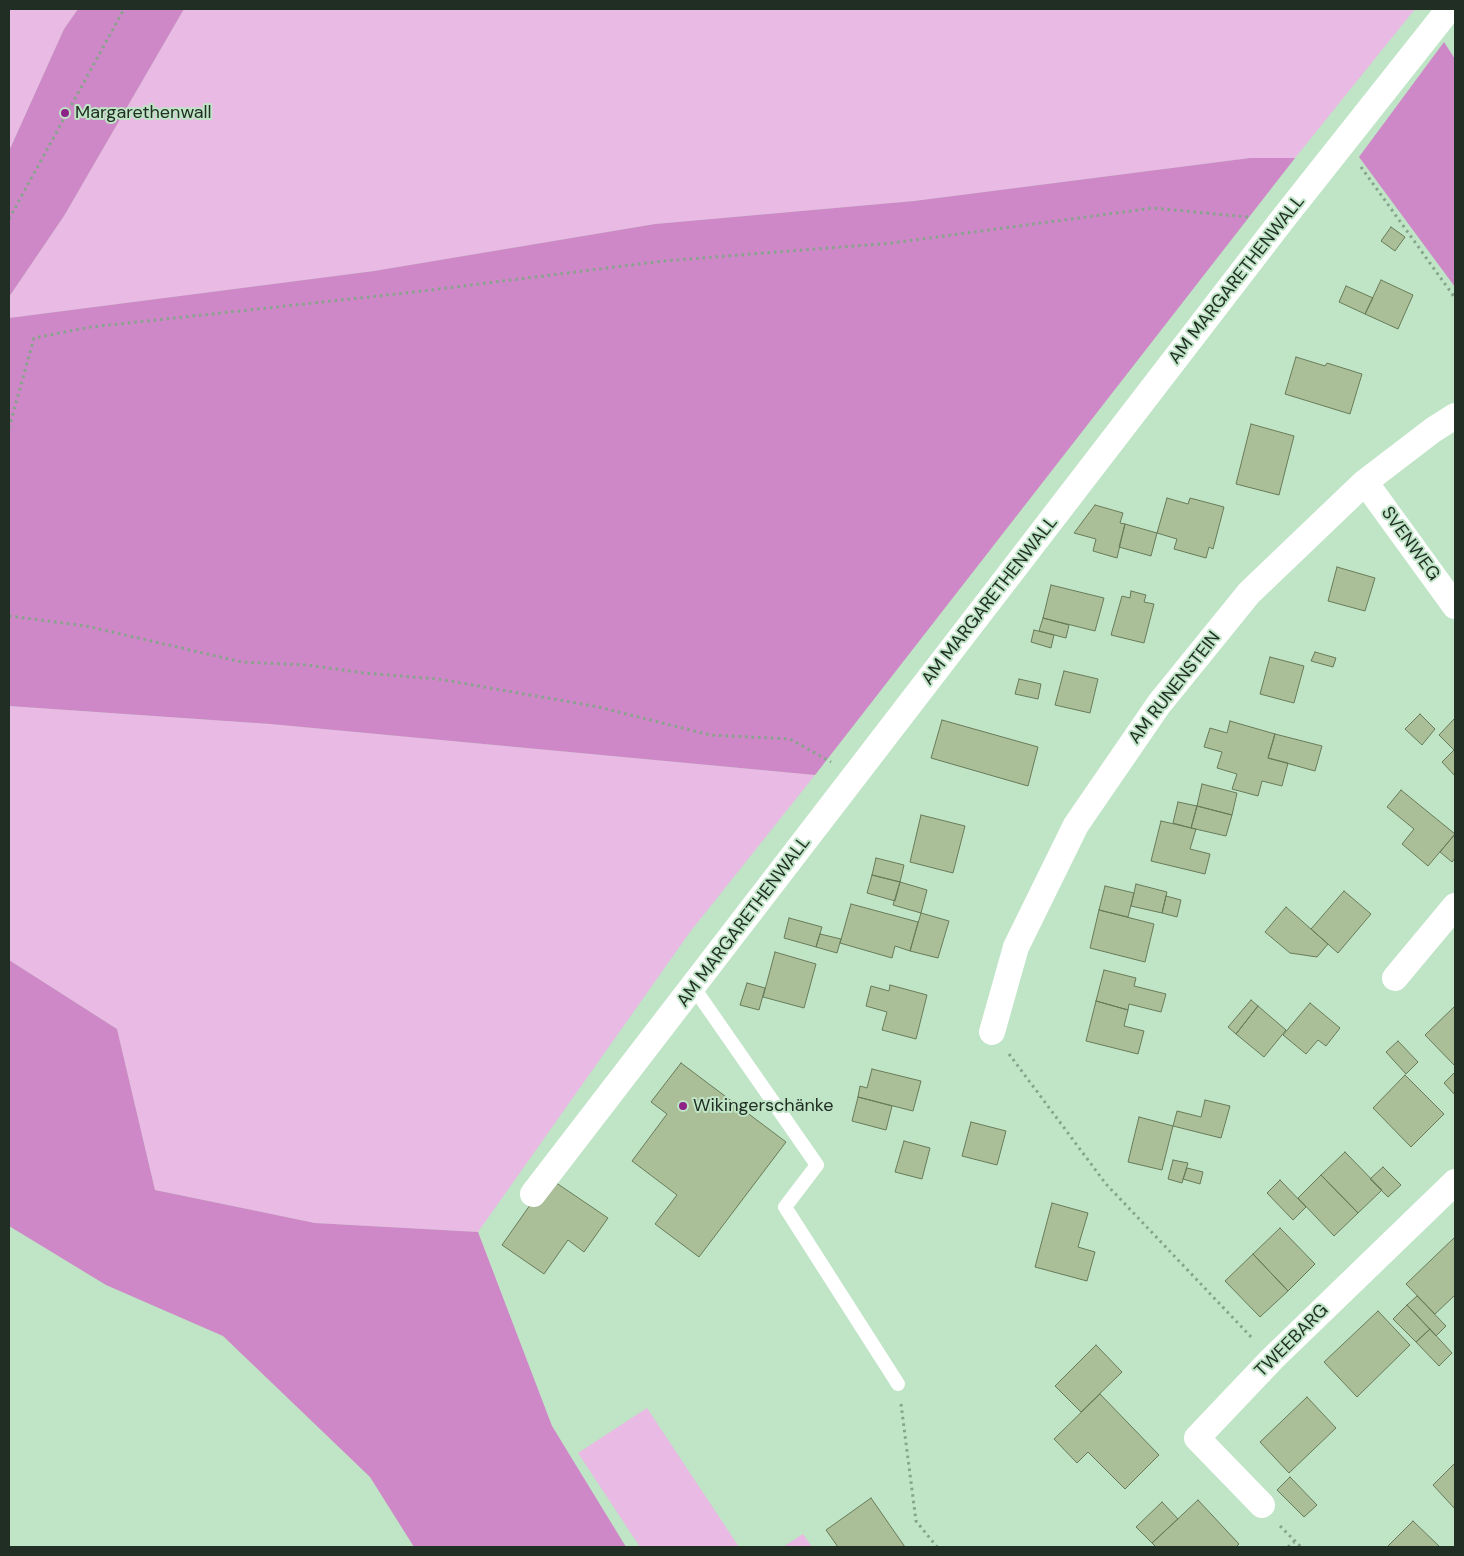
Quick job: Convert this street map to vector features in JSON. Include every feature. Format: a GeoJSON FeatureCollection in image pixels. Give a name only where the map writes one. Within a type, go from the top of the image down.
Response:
{"type":"FeatureCollection","features":[{"type":"Feature","properties":{"kind":"street","name":"AM MARGARETHENWALL"},"geometry":{"type":"LineString","coordinates":[[533,1194],[694,988],[1282,220],[1449,9]]}},
{"type":"Feature","properties":{"kind":"street","name":"AM RUNENSTEIN"},"geometry":{"type":"LineString","coordinates":[[992,1032],[1016,947],[1076,825],[1159,704],[1249,594],[1365,482],[1433,430],[1455,416]]}},
{"type":"Feature","properties":{"kind":"street","name":"SVENWEG"},"geometry":{"type":"LineString","coordinates":[[1365,482],[1455,606]]}},
{"type":"Feature","properties":{"kind":"street"},"geometry":{"type":"LineString","coordinates":[[1396,978],[1455,906]]}},
{"type":"Feature","properties":{"kind":"street","name":"TWEEBARG"},"geometry":{"type":"LineString","coordinates":[[1262,1505],[1197,1438],[1272,1359],[1455,1182]]}},
{"type":"Feature","properties":{"kind":"lane"},"geometry":{"type":"LineString","coordinates":[[694,988],[817,1165],[785,1207],[898,1384]]}},
{"type":"Feature","properties":{"kind":"path"},"geometry":{"type":"LineString","coordinates":[[9,219],[124,9]]}},
{"type":"Feature","properties":{"kind":"path"},"geometry":{"type":"LineString","coordinates":[[1344,144],[1455,298]]}},
{"type":"Feature","properties":{"kind":"path"},"geometry":{"type":"LineString","coordinates":[[9,428],[34,338],[91,327],[415,292],[663,261],[892,242],[1153,208],[1282,220]]}},
{"type":"Feature","properties":{"kind":"path"},"geometry":{"type":"LineString","coordinates":[[9,616],[86,626],[242,662],[307,665],[364,673],[438,679],[599,707],[710,735],[790,739],[856,776]]}},
{"type":"Feature","properties":{"kind":"path"},"geometry":{"type":"LineString","coordinates":[[992,1032],[1106,1184],[1272,1359]]}},
{"type":"Feature","properties":{"kind":"path"},"geometry":{"type":"LineString","coordinates":[[898,1384],[916,1521],[937,1547]]}},
{"type":"Feature","properties":{"kind":"path"},"geometry":{"type":"LineString","coordinates":[[1288,1547],[1294,1542]]}},
{"type":"Feature","properties":{"kind":"shaded area"},"geometry":{"type":"Polygon","coordinates":[[[9,9],[78,9],[64,29],[9,151],[9,9]]]}},
{"type":"Feature","properties":{"kind":"shaded area"},"geometry":{"type":"Polygon","coordinates":[[[78,9],[184,9],[64,216],[9,297],[9,151],[64,29],[78,9]]]}},
{"type":"Feature","properties":{"kind":"shaded area"},"geometry":{"type":"Polygon","coordinates":[[[184,9],[1415,9],[1295,158],[1250,158],[914,201],[655,224],[374,271],[9,318],[9,297],[64,216],[184,9]]]}},
{"type":"Feature","properties":{"kind":"shaded area"},"geometry":{"type":"Polygon","coordinates":[[[1444,42],[1455,59],[1455,287],[1359,157],[1444,42]]]}},
{"type":"Feature","properties":{"kind":"shaded area"},"geometry":{"type":"Polygon","coordinates":[[[1250,158],[1295,158],[815,775],[270,724],[9,706],[9,318],[374,271],[655,224],[914,201],[1250,158]]]}},
{"type":"Feature","properties":{"kind":"shaded area"},"geometry":{"type":"Polygon","coordinates":[[[9,706],[270,724],[815,775],[690,932],[478,1232],[315,1223],[155,1190],[117,1029],[9,960],[9,706]]]}},
{"type":"Feature","properties":{"kind":"shaded area"},"geometry":{"type":"Polygon","coordinates":[[[9,960],[117,1029],[155,1190],[315,1223],[478,1232],[552,1426],[626,1547],[414,1547],[370,1477],[223,1336],[106,1285],[9,1226],[9,960]]]}},
{"type":"Feature","properties":{"kind":"shaded area"},"geometry":{"type":"Polygon","coordinates":[[[647,1408],[739,1547],[640,1547],[578,1453],[647,1408]]]}},
{"type":"Feature","properties":{"kind":"shaded area"},"geometry":{"type":"Polygon","coordinates":[[[803,1534],[812,1547],[783,1547],[803,1534]]]}},
{"type":"Feature","properties":{"kind":"building"},"geometry":{"type":"Polygon","coordinates":[[[1391,227],[1405,237],[1395,251],[1381,241],[1391,227]]]}},
{"type":"Feature","properties":{"kind":"building"},"geometry":{"type":"Polygon","coordinates":[[[1381,280],[1413,295],[1398,329],[1365,314],[1381,280]]]}},
{"type":"Feature","properties":{"kind":"building"},"geometry":{"type":"Polygon","coordinates":[[[1346,286],[1373,298],[1365,314],[1339,302],[1346,286]]]}},
{"type":"Feature","properties":{"kind":"building"},"geometry":{"type":"Polygon","coordinates":[[[1296,357],[1325,366],[1327,363],[1362,374],[1350,414],[1285,394],[1296,357]]]}},
{"type":"Feature","properties":{"kind":"building"},"geometry":{"type":"Polygon","coordinates":[[[1251,424],[1294,436],[1279,495],[1236,484],[1251,424]]]}},
{"type":"Feature","properties":{"kind":"building"},"geometry":{"type":"Polygon","coordinates":[[[1167,498],[1188,504],[1190,498],[1224,507],[1213,549],[1209,547],[1206,558],[1174,549],[1177,539],[1157,533],[1167,498]]]}},
{"type":"Feature","properties":{"kind":"building"},"geometry":{"type":"Polygon","coordinates":[[[1095,505],[1123,513],[1120,523],[1125,524],[1117,558],[1093,551],[1096,539],[1074,533],[1095,505]]]}},
{"type":"Feature","properties":{"kind":"building"},"geometry":{"type":"Polygon","coordinates":[[[1125,524],[1157,533],[1151,556],[1119,547],[1125,524]]]}},
{"type":"Feature","properties":{"kind":"building"},"geometry":{"type":"Polygon","coordinates":[[[1337,567],[1375,578],[1365,611],[1328,601],[1337,567]]]}},
{"type":"Feature","properties":{"kind":"building"},"geometry":{"type":"Polygon","coordinates":[[[1051,585],[1104,598],[1095,631],[1043,618],[1051,585]]]}},
{"type":"Feature","properties":{"kind":"building"},"geometry":{"type":"Polygon","coordinates":[[[1131,591],[1146,595],[1144,602],[1154,604],[1144,643],[1111,635],[1122,596],[1130,598],[1131,591]]]}},
{"type":"Feature","properties":{"kind":"building"},"geometry":{"type":"Polygon","coordinates":[[[1043,618],[1069,625],[1066,638],[1039,631],[1043,618]]]}},
{"type":"Feature","properties":{"kind":"building"},"geometry":{"type":"Polygon","coordinates":[[[1034,630],[1054,635],[1051,648],[1031,642],[1034,630]]]}},
{"type":"Feature","properties":{"kind":"building"},"geometry":{"type":"Polygon","coordinates":[[[1315,652],[1336,658],[1333,667],[1311,661],[1315,652]]]}},
{"type":"Feature","properties":{"kind":"building"},"geometry":{"type":"Polygon","coordinates":[[[1270,657],[1304,666],[1294,703],[1260,694],[1270,657]]]}},
{"type":"Feature","properties":{"kind":"building"},"geometry":{"type":"Polygon","coordinates":[[[1064,671],[1098,679],[1090,713],[1055,705],[1064,671]]]}},
{"type":"Feature","properties":{"kind":"building"},"geometry":{"type":"Polygon","coordinates":[[[1019,679],[1041,684],[1038,699],[1015,694],[1019,679]]]}},
{"type":"Feature","properties":{"kind":"building"},"geometry":{"type":"Polygon","coordinates":[[[1420,714],[1435,729],[1422,745],[1405,729],[1420,714]]]}},
{"type":"Feature","properties":{"kind":"building"},"geometry":{"type":"Polygon","coordinates":[[[1455,718],[1455,776],[1442,762],[1454,750],[1439,735],[1455,718]]]}},
{"type":"Feature","properties":{"kind":"building"},"geometry":{"type":"Polygon","coordinates":[[[942,720],[1038,747],[1028,786],[931,758],[942,720]]]}},
{"type":"Feature","properties":{"kind":"building"},"geometry":{"type":"Polygon","coordinates":[[[1230,721],[1275,734],[1268,758],[1288,763],[1282,786],[1262,781],[1258,796],[1232,789],[1237,774],[1217,768],[1222,752],[1204,747],[1210,728],[1227,733],[1230,721]]]}},
{"type":"Feature","properties":{"kind":"building"},"geometry":{"type":"Polygon","coordinates":[[[1275,734],[1322,746],[1315,771],[1268,758],[1275,734]]]}},
{"type":"Feature","properties":{"kind":"building"},"geometry":{"type":"Polygon","coordinates":[[[1202,784],[1237,793],[1232,815],[1197,806],[1202,784]]]}},
{"type":"Feature","properties":{"kind":"building"},"geometry":{"type":"Polygon","coordinates":[[[1401,790],[1455,834],[1428,866],[1402,844],[1414,829],[1387,807],[1401,790]]]}},
{"type":"Feature","properties":{"kind":"building"},"geometry":{"type":"Polygon","coordinates":[[[1178,802],[1197,806],[1191,828],[1173,823],[1178,802]]]}},
{"type":"Feature","properties":{"kind":"building"},"geometry":{"type":"Polygon","coordinates":[[[1197,806],[1232,815],[1226,836],[1191,828],[1197,806]]]}},
{"type":"Feature","properties":{"kind":"building"},"geometry":{"type":"Polygon","coordinates":[[[921,815],[965,826],[953,873],[910,862],[921,815]]]}},
{"type":"Feature","properties":{"kind":"building"},"geometry":{"type":"Polygon","coordinates":[[[1161,821],[1196,829],[1190,849],[1210,854],[1205,874],[1151,861],[1161,821]]]}},
{"type":"Feature","properties":{"kind":"building"},"geometry":{"type":"Polygon","coordinates":[[[1455,834],[1455,858],[1452,862],[1440,852],[1455,834]]]}},
{"type":"Feature","properties":{"kind":"building"},"geometry":{"type":"Polygon","coordinates":[[[876,858],[904,865],[900,882],[872,875],[876,858]]]}},
{"type":"Feature","properties":{"kind":"building"},"geometry":{"type":"Polygon","coordinates":[[[872,875],[900,882],[895,901],[867,893],[872,875]]]}},
{"type":"Feature","properties":{"kind":"building"},"geometry":{"type":"Polygon","coordinates":[[[900,882],[927,890],[921,913],[893,905],[900,882]]]}},
{"type":"Feature","properties":{"kind":"building"},"geometry":{"type":"Polygon","coordinates":[[[1136,884],[1167,892],[1162,913],[1131,906],[1136,884]]]}},
{"type":"Feature","properties":{"kind":"building"},"geometry":{"type":"Polygon","coordinates":[[[1105,886],[1134,893],[1128,917],[1099,910],[1105,886]]]}},
{"type":"Feature","properties":{"kind":"building"},"geometry":{"type":"Polygon","coordinates":[[[1344,891],[1371,914],[1338,953],[1311,929],[1344,891]]]}},
{"type":"Feature","properties":{"kind":"building"},"geometry":{"type":"Polygon","coordinates":[[[1166,896],[1181,900],[1177,917],[1162,913],[1166,896]]]}},
{"type":"Feature","properties":{"kind":"building"},"geometry":{"type":"Polygon","coordinates":[[[851,904],[918,922],[910,951],[895,946],[892,958],[840,943],[851,904]]]}},
{"type":"Feature","properties":{"kind":"building"},"geometry":{"type":"Polygon","coordinates":[[[1286,907],[1328,944],[1317,957],[1290,953],[1265,932],[1286,907]]]}},
{"type":"Feature","properties":{"kind":"building"},"geometry":{"type":"Polygon","coordinates":[[[1099,910],[1154,924],[1145,962],[1090,948],[1099,910]]]}},
{"type":"Feature","properties":{"kind":"building"},"geometry":{"type":"Polygon","coordinates":[[[921,913],[949,921],[938,958],[910,951],[921,913]]]}},
{"type":"Feature","properties":{"kind":"building"},"geometry":{"type":"Polygon","coordinates":[[[789,918],[822,927],[816,947],[784,938],[789,918]]]}},
{"type":"Feature","properties":{"kind":"building"},"geometry":{"type":"Polygon","coordinates":[[[820,934],[841,939],[837,953],[816,947],[820,934]]]}},
{"type":"Feature","properties":{"kind":"building"},"geometry":{"type":"Polygon","coordinates":[[[775,952],[816,964],[804,1008],[763,997],[775,952]]]}},
{"type":"Feature","properties":{"kind":"building"},"geometry":{"type":"Polygon","coordinates":[[[1104,970],[1136,978],[1134,986],[1166,994],[1161,1012],[1129,1004],[1128,1010],[1096,1001],[1104,970]]]}},
{"type":"Feature","properties":{"kind":"building"},"geometry":{"type":"Polygon","coordinates":[[[747,983],[765,988],[759,1010],[740,1005],[747,983]]]}},
{"type":"Feature","properties":{"kind":"building"},"geometry":{"type":"Polygon","coordinates":[[[890,985],[927,995],[916,1039],[882,1030],[887,1012],[866,1006],[871,986],[889,991],[890,985]]]}},
{"type":"Feature","properties":{"kind":"building"},"geometry":{"type":"Polygon","coordinates":[[[1251,1000],[1258,1006],[1236,1034],[1228,1027],[1251,1000]]]}},
{"type":"Feature","properties":{"kind":"building"},"geometry":{"type":"Polygon","coordinates":[[[1096,1001],[1128,1010],[1124,1026],[1144,1031],[1138,1054],[1086,1041],[1096,1001]]]}},
{"type":"Feature","properties":{"kind":"building"},"geometry":{"type":"Polygon","coordinates":[[[1310,1003],[1340,1028],[1326,1046],[1318,1040],[1306,1054],[1283,1035],[1310,1003]]]}},
{"type":"Feature","properties":{"kind":"building"},"geometry":{"type":"Polygon","coordinates":[[[1258,1006],[1286,1030],[1264,1057],[1236,1034],[1258,1006]]]}},
{"type":"Feature","properties":{"kind":"building"},"geometry":{"type":"Polygon","coordinates":[[[1455,1006],[1455,1066],[1425,1035],[1455,1006]]]}},
{"type":"Feature","properties":{"kind":"building"},"geometry":{"type":"Polygon","coordinates":[[[1398,1041],[1418,1062],[1406,1074],[1386,1052],[1398,1041]]]}},
{"type":"Feature","properties":{"kind":"building"},"geometry":{"type":"Polygon","coordinates":[[[681,1063],[786,1142],[699,1257],[655,1224],[677,1195],[632,1161],[667,1114],[651,1102],[681,1063]]]}},
{"type":"Feature","properties":{"kind":"building"},"geometry":{"type":"Polygon","coordinates":[[[872,1069],[921,1081],[913,1111],[858,1097],[860,1086],[867,1088],[872,1069]]]}},
{"type":"Feature","properties":{"kind":"building"},"geometry":{"type":"Polygon","coordinates":[[[1455,1072],[1455,1095],[1444,1083],[1455,1072]]]}},
{"type":"Feature","properties":{"kind":"building"},"geometry":{"type":"Polygon","coordinates":[[[1405,1075],[1444,1114],[1411,1147],[1373,1108],[1405,1075]]]}},
{"type":"Feature","properties":{"kind":"building"},"geometry":{"type":"Polygon","coordinates":[[[858,1097],[892,1106],[886,1130],[852,1121],[858,1097]]]}},
{"type":"Feature","properties":{"kind":"building"},"geometry":{"type":"Polygon","coordinates":[[[1205,1100],[1230,1106],[1221,1138],[1173,1126],[1177,1111],[1201,1117],[1205,1100]]]}},
{"type":"Feature","properties":{"kind":"building"},"geometry":{"type":"Polygon","coordinates":[[[1139,1117],[1173,1126],[1162,1170],[1128,1162],[1139,1117]]]}},
{"type":"Feature","properties":{"kind":"building"},"geometry":{"type":"Polygon","coordinates":[[[971,1122],[1006,1131],[997,1165],[962,1156],[971,1122]]]}},
{"type":"Feature","properties":{"kind":"building"},"geometry":{"type":"Polygon","coordinates":[[[904,1141],[930,1148],[922,1179],[895,1172],[904,1141]]]}},
{"type":"Feature","properties":{"kind":"building"},"geometry":{"type":"Polygon","coordinates":[[[1345,1152],[1382,1190],[1358,1213],[1321,1175],[1345,1152]]]}},
{"type":"Feature","properties":{"kind":"building"},"geometry":{"type":"Polygon","coordinates":[[[1173,1160],[1188,1163],[1182,1183],[1168,1179],[1173,1160]]]}},
{"type":"Feature","properties":{"kind":"building"},"geometry":{"type":"Polygon","coordinates":[[[1383,1167],[1401,1185],[1388,1197],[1370,1179],[1383,1167]]]}},
{"type":"Feature","properties":{"kind":"building"},"geometry":{"type":"Polygon","coordinates":[[[1187,1168],[1203,1172],[1200,1184],[1183,1179],[1187,1168]]]}},
{"type":"Feature","properties":{"kind":"building"},"geometry":{"type":"Polygon","coordinates":[[[1321,1175],[1358,1213],[1334,1236],[1298,1198],[1321,1175]]]}},
{"type":"Feature","properties":{"kind":"building"},"geometry":{"type":"Polygon","coordinates":[[[549,1178],[608,1218],[584,1252],[568,1240],[544,1274],[502,1245],[549,1178]]]}},
{"type":"Feature","properties":{"kind":"building"},"geometry":{"type":"Polygon","coordinates":[[[1280,1180],[1306,1207],[1293,1220],[1267,1193],[1280,1180]]]}},
{"type":"Feature","properties":{"kind":"building"},"geometry":{"type":"Polygon","coordinates":[[[1052,1203],[1088,1213],[1078,1247],[1095,1252],[1087,1281],[1035,1267],[1052,1203]]]}},
{"type":"Feature","properties":{"kind":"building"},"geometry":{"type":"Polygon","coordinates":[[[1280,1228],[1315,1264],[1288,1291],[1253,1254],[1280,1228]]]}},
{"type":"Feature","properties":{"kind":"building"},"geometry":{"type":"Polygon","coordinates":[[[1455,1237],[1455,1295],[1435,1314],[1406,1284],[1455,1237]]]}},
{"type":"Feature","properties":{"kind":"building"},"geometry":{"type":"Polygon","coordinates":[[[1253,1254],[1288,1291],[1260,1317],[1225,1281],[1253,1254]]]}},
{"type":"Feature","properties":{"kind":"building"},"geometry":{"type":"Polygon","coordinates":[[[1417,1296],[1446,1326],[1436,1336],[1407,1305],[1417,1296]]]}},
{"type":"Feature","properties":{"kind":"building"},"geometry":{"type":"Polygon","coordinates":[[[1407,1305],[1430,1329],[1416,1342],[1393,1319],[1407,1305]]]}},
{"type":"Feature","properties":{"kind":"building"},"geometry":{"type":"Polygon","coordinates":[[[1378,1311],[1410,1345],[1357,1397],[1324,1362],[1378,1311]]]}},
{"type":"Feature","properties":{"kind":"building"},"geometry":{"type":"Polygon","coordinates":[[[1430,1329],[1452,1353],[1439,1366],[1416,1342],[1430,1329]]]}},
{"type":"Feature","properties":{"kind":"building"},"geometry":{"type":"Polygon","coordinates":[[[1096,1345],[1122,1372],[1081,1412],[1055,1386],[1096,1345]]]}},
{"type":"Feature","properties":{"kind":"building"},"geometry":{"type":"Polygon","coordinates":[[[1100,1394],[1159,1455],[1125,1489],[1088,1452],[1077,1463],[1054,1439],[1100,1394]]]}},
{"type":"Feature","properties":{"kind":"building"},"geometry":{"type":"Polygon","coordinates":[[[1307,1397],[1336,1428],[1289,1473],[1260,1442],[1307,1397]]]}},
{"type":"Feature","properties":{"kind":"building"},"geometry":{"type":"Polygon","coordinates":[[[1455,1463],[1455,1509],[1433,1485],[1455,1463]]]}},
{"type":"Feature","properties":{"kind":"building"},"geometry":{"type":"Polygon","coordinates":[[[1290,1477],[1317,1505],[1304,1517],[1277,1490],[1290,1477]]]}},
{"type":"Feature","properties":{"kind":"building"},"geometry":{"type":"Polygon","coordinates":[[[871,1498],[905,1547],[838,1547],[826,1530],[871,1498]]]}},
{"type":"Feature","properties":{"kind":"building"},"geometry":{"type":"Polygon","coordinates":[[[1198,1500],[1239,1544],[1236,1547],[1156,1547],[1152,1543],[1198,1500]]]}},
{"type":"Feature","properties":{"kind":"building"},"geometry":{"type":"Polygon","coordinates":[[[1162,1502],[1178,1519],[1152,1543],[1136,1527],[1162,1502]]]}},
{"type":"Feature","properties":{"kind":"building"},"geometry":{"type":"Polygon","coordinates":[[[1413,1521],[1440,1547],[1387,1547],[1413,1521]]]}},
{"type":"Feature","properties":{"kind":"place","name":"Margarethenwall"},"geometry":{"type":"Point","coordinates":[65,113]}},
{"type":"Feature","properties":{"kind":"place","name":"Wikingerschänke"},"geometry":{"type":"Point","coordinates":[683,1106]}}]}
